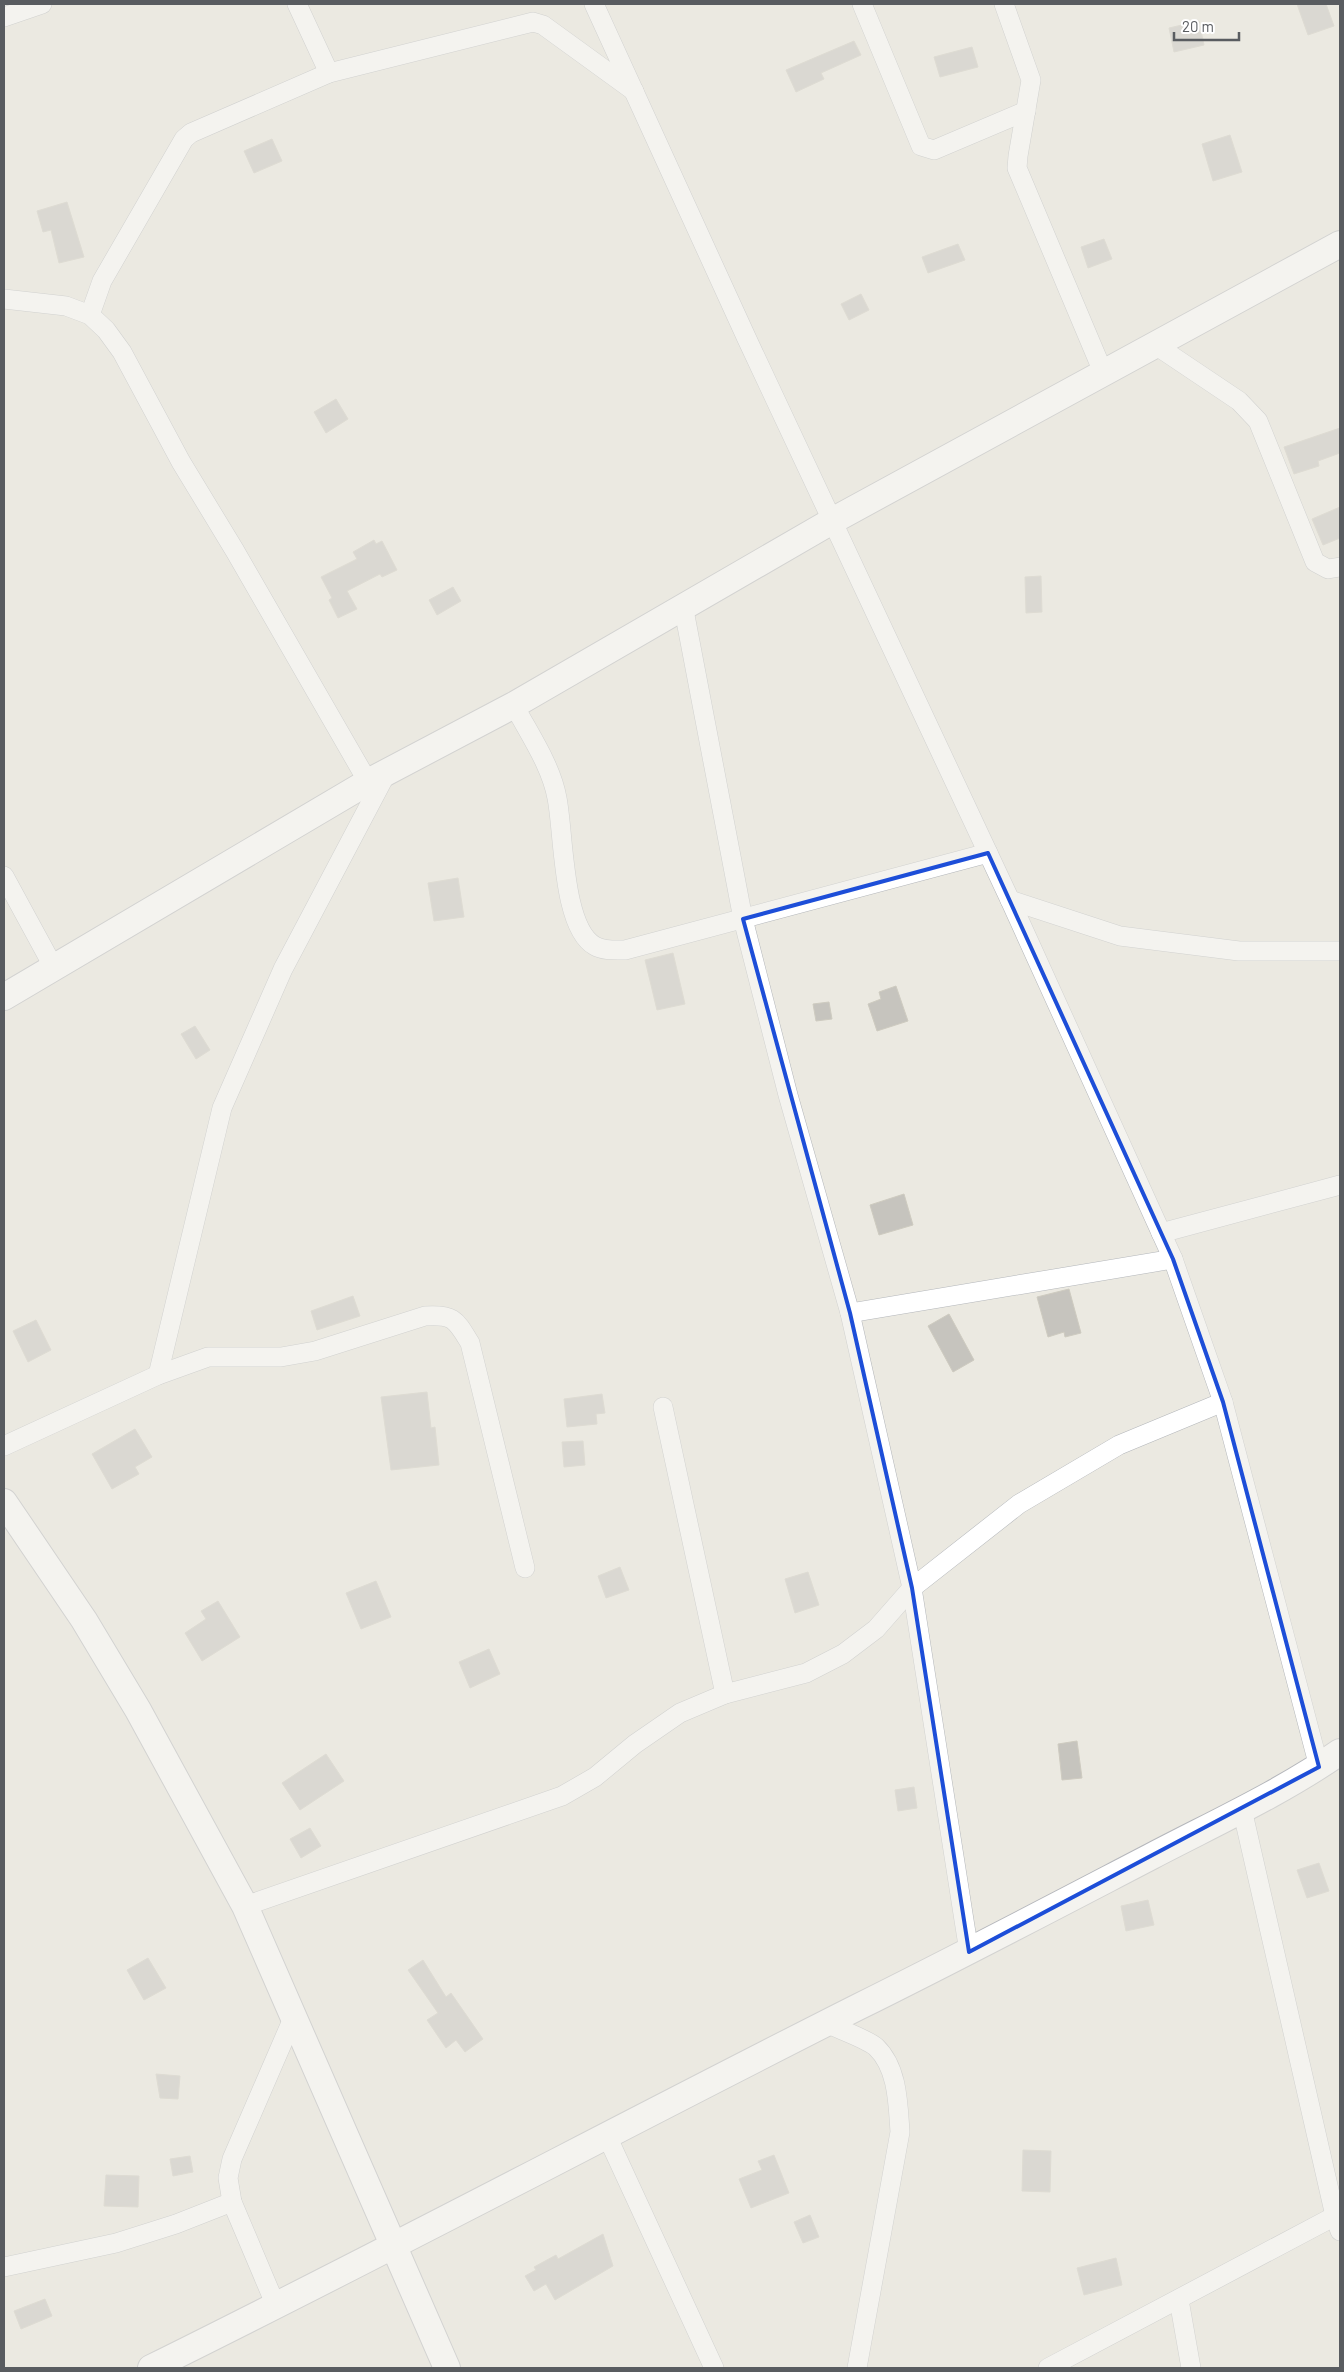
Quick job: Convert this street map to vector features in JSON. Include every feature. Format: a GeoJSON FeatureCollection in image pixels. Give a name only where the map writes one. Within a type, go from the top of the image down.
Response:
{"type":"FeatureCollection","features":[{"type":"Feature","properties":{"kind":"street"},"geometry":{"type":"LineString","coordinates":[[4,18],[42,4]]}},
{"type":"Feature","properties":{"kind":"street"},"geometry":{"type":"LineString","coordinates":[[297,4],[328,74]]}},
{"type":"Feature","properties":{"kind":"street"},"geometry":{"type":"LineString","coordinates":[[594,4],[636,92],[747,339],[1010,900],[1172,1259],[1223,1402],[1319,1767]]}},
{"type":"Feature","properties":{"kind":"street"},"geometry":{"type":"LineString","coordinates":[[862,4],[921,146],[934,150],[1026,111]]}},
{"type":"Feature","properties":{"kind":"street"},"geometry":{"type":"LineString","coordinates":[[1004,4],[1031,80],[1017,168],[1103,372]]}},
{"type":"Feature","properties":{"kind":"street"},"geometry":{"type":"LineString","coordinates":[[90,315],[102,281],[184,138],[191,133],[328,74],[533,22],[543,25],[636,92]]}},
{"type":"Feature","properties":{"kind":"street"},"geometry":{"type":"LineString","coordinates":[[4,997],[377,777],[514,705],[683,605],[832,521],[1340,244]]}},
{"type":"Feature","properties":{"kind":"street"},"geometry":{"type":"LineString","coordinates":[[4,299],[66,306],[90,315],[106,330],[122,352],[181,462],[377,777]]}},
{"type":"Feature","properties":{"kind":"street"},"geometry":{"type":"LineString","coordinates":[[1154,344],[1239,401],[1258,421],[1315,562],[1328,569],[1340,567]]}},
{"type":"Feature","properties":{"kind":"street"},"geometry":{"type":"LineString","coordinates":[[683,605],[743,919],[788,1095],[850,1313],[912,1588],[969,1952]]}},
{"type":"Feature","properties":{"kind":"street"},"geometry":{"type":"LineString","coordinates":[[514,705],[553,782],[557,797],[570,899],[581,934],[587,940],[606,950],[625,950],[988,854]]}},
{"type":"Feature","properties":{"kind":"street"},"geometry":{"type":"LineString","coordinates":[[158,1375],[222,1108],[283,969],[377,777]]}},
{"type":"Feature","properties":{"kind":"street"},"geometry":{"type":"LineString","coordinates":[[4,876],[54,968]]}},
{"type":"Feature","properties":{"kind":"street"},"geometry":{"type":"LineString","coordinates":[[1010,900],[1120,936],[1239,951],[1340,951]]}},
{"type":"Feature","properties":{"kind":"street"},"geometry":{"type":"LineString","coordinates":[[1161,1233],[1340,1184]]}},
{"type":"Feature","properties":{"kind":"street"},"geometry":{"type":"LineString","coordinates":[[850,1313],[1172,1259]]}},
{"type":"Feature","properties":{"kind":"street"},"geometry":{"type":"LineString","coordinates":[[4,1446],[158,1375],[208,1357],[281,1357],[316,1351],[425,1316],[444,1315],[456,1320],[470,1343],[525,1568]]}},
{"type":"Feature","properties":{"kind":"street"},"geometry":{"type":"LineString","coordinates":[[245,1906],[562,1796],[595,1778],[635,1744],[680,1712],[726,1694],[806,1672],[843,1654],[876,1630],[912,1588],[1019,1504],[1119,1445],[1223,1402]]}},
{"type":"Feature","properties":{"kind":"street"},"geometry":{"type":"LineString","coordinates":[[663,1407],[726,1694]]}},
{"type":"Feature","properties":{"kind":"street"},"geometry":{"type":"LineString","coordinates":[[4,1502],[84,1620],[138,1710],[194,1809],[245,1906],[447,2368]]}},
{"type":"Feature","properties":{"kind":"street"},"geometry":{"type":"LineString","coordinates":[[151,2368],[394,2247],[607,2136],[969,1952],[1242,1809],[1319,1767],[1340,1752]]}},
{"type":"Feature","properties":{"kind":"street"},"geometry":{"type":"LineString","coordinates":[[1048,2368],[1179,2300],[1338,2224],[1242,1809]]}},
{"type":"Feature","properties":{"kind":"street"},"geometry":{"type":"LineString","coordinates":[[276,2306],[232,2202],[228,2178],[232,2159],[294,2016]]}},
{"type":"Feature","properties":{"kind":"street"},"geometry":{"type":"LineString","coordinates":[[826,2024],[875,2046],[890,2067],[898,2099],[900,2132],[857,2368]]}},
{"type":"Feature","properties":{"kind":"street"},"geometry":{"type":"LineString","coordinates":[[607,2136],[714,2368]]}},
{"type":"Feature","properties":{"kind":"street"},"geometry":{"type":"LineString","coordinates":[[4,2266],[116,2243],[176,2224],[232,2202]]}},
{"type":"Feature","properties":{"kind":"street"},"geometry":{"type":"LineString","coordinates":[[1179,2300],[1191,2368]]}},
{"type":"Feature","properties":{"kind":"highlighted area"},"geometry":{"type":"Polygon","coordinates":[[[988,853],[1173,1259],[1223,1402],[1319,1767],[969,1952],[912,1588],[850,1313],[743,919],[988,853]]]}},
{"type":"Feature","properties":{"kind":"building"},"geometry":{"type":"Polygon","coordinates":[[[1297,4],[1326,4],[1334,26],[1308,35],[1297,4]]]}},
{"type":"Feature","properties":{"kind":"building"},"geometry":{"type":"Polygon","coordinates":[[[1199,21],[1204,45],[1174,52],[1169,28],[1199,21]]]}},
{"type":"Feature","properties":{"kind":"building"},"geometry":{"type":"Polygon","coordinates":[[[854,41],[861,55],[821,73],[824,79],[796,92],[786,70],[854,41]]]}},
{"type":"Feature","properties":{"kind":"building"},"geometry":{"type":"Polygon","coordinates":[[[972,47],[978,67],[940,77],[934,57],[972,47]]]}},
{"type":"Feature","properties":{"kind":"building"},"geometry":{"type":"Polygon","coordinates":[[[1230,135],[1242,172],[1213,181],[1202,144],[1230,135]]]}},
{"type":"Feature","properties":{"kind":"building"},"geometry":{"type":"Polygon","coordinates":[[[272,139],[282,161],[254,173],[244,151],[272,139]]]}},
{"type":"Feature","properties":{"kind":"building"},"geometry":{"type":"Polygon","coordinates":[[[67,202],[84,257],[59,263],[51,230],[43,232],[37,211],[67,202]]]}},
{"type":"Feature","properties":{"kind":"building"},"geometry":{"type":"Polygon","coordinates":[[[1104,239],[1112,259],[1088,268],[1081,247],[1104,239]]]}},
{"type":"Feature","properties":{"kind":"building"},"geometry":{"type":"Polygon","coordinates":[[[958,244],[965,260],[928,273],[922,257],[958,244]]]}},
{"type":"Feature","properties":{"kind":"building"},"geometry":{"type":"Polygon","coordinates":[[[861,294],[869,310],[849,320],[841,304],[861,294]]]}},
{"type":"Feature","properties":{"kind":"building"},"geometry":{"type":"Polygon","coordinates":[[[336,399],[348,419],[326,433],[314,412],[336,399]]]}},
{"type":"Feature","properties":{"kind":"building"},"geometry":{"type":"Polygon","coordinates":[[[1340,428],[1340,453],[1318,461],[1319,466],[1294,474],[1284,447],[1340,428]]]}},
{"type":"Feature","properties":{"kind":"building"},"geometry":{"type":"Polygon","coordinates":[[[1340,507],[1340,538],[1323,545],[1312,519],[1340,507]]]}},
{"type":"Feature","properties":{"kind":"building"},"geometry":{"type":"Polygon","coordinates":[[[374,540],[376,544],[382,541],[397,570],[382,577],[380,574],[347,591],[357,609],[338,618],[329,600],[332,598],[321,577],[357,559],[353,552],[374,540]]]}},
{"type":"Feature","properties":{"kind":"building"},"geometry":{"type":"Polygon","coordinates":[[[1041,576],[1042,612],[1026,613],[1025,577],[1041,576]]]}},
{"type":"Feature","properties":{"kind":"building"},"geometry":{"type":"Polygon","coordinates":[[[453,587],[461,601],[437,615],[429,600],[453,587]]]}},
{"type":"Feature","properties":{"kind":"building"},"geometry":{"type":"Polygon","coordinates":[[[458,878],[464,917],[434,921],[428,883],[458,878]]]}},
{"type":"Feature","properties":{"kind":"building"},"geometry":{"type":"Polygon","coordinates":[[[673,953],[685,1004],[657,1010],[645,960],[673,953]]]}},
{"type":"Feature","properties":{"kind":"building"},"geometry":{"type":"Polygon","coordinates":[[[896,986],[908,1021],[877,1031],[868,1004],[881,999],[879,992],[896,986]]]}},
{"type":"Feature","properties":{"kind":"building"},"geometry":{"type":"Polygon","coordinates":[[[829,1002],[832,1019],[816,1021],[813,1004],[829,1002]]]}},
{"type":"Feature","properties":{"kind":"building"},"geometry":{"type":"Polygon","coordinates":[[[195,1026],[210,1050],[196,1059],[181,1034],[195,1026]]]}},
{"type":"Feature","properties":{"kind":"building"},"geometry":{"type":"Polygon","coordinates":[[[904,1194],[913,1225],[879,1235],[870,1205],[904,1194]]]}},
{"type":"Feature","properties":{"kind":"building"},"geometry":{"type":"Polygon","coordinates":[[[1069,1289],[1081,1333],[1065,1337],[1064,1332],[1048,1337],[1037,1297],[1069,1289]]]}},
{"type":"Feature","properties":{"kind":"building"},"geometry":{"type":"Polygon","coordinates":[[[353,1296],[360,1316],[317,1330],[311,1311],[353,1296]]]}},
{"type":"Feature","properties":{"kind":"building"},"geometry":{"type":"Polygon","coordinates":[[[949,1314],[974,1360],[953,1372],[928,1326],[949,1314]]]}},
{"type":"Feature","properties":{"kind":"building"},"geometry":{"type":"Polygon","coordinates":[[[36,1320],[51,1350],[28,1362],[13,1331],[36,1320]]]}},
{"type":"Feature","properties":{"kind":"building"},"geometry":{"type":"Polygon","coordinates":[[[427,1392],[431,1428],[435,1427],[439,1465],[391,1470],[381,1397],[427,1392]]]}},
{"type":"Feature","properties":{"kind":"building"},"geometry":{"type":"Polygon","coordinates":[[[602,1394],[605,1413],[596,1414],[597,1424],[567,1427],[564,1399],[602,1394]]]}},
{"type":"Feature","properties":{"kind":"building"},"geometry":{"type":"Polygon","coordinates":[[[135,1429],[152,1457],[135,1467],[139,1474],[112,1489],[92,1454],[135,1429]]]}},
{"type":"Feature","properties":{"kind":"building"},"geometry":{"type":"Polygon","coordinates":[[[583,1441],[585,1465],[564,1467],[562,1442],[583,1441]]]}},
{"type":"Feature","properties":{"kind":"building"},"geometry":{"type":"Polygon","coordinates":[[[620,1567],[629,1590],[606,1598],[598,1576],[620,1567]]]}},
{"type":"Feature","properties":{"kind":"building"},"geometry":{"type":"Polygon","coordinates":[[[808,1572],[819,1605],[795,1613],[785,1579],[808,1572]]]}},
{"type":"Feature","properties":{"kind":"building"},"geometry":{"type":"Polygon","coordinates":[[[376,1581],[391,1617],[361,1629],[346,1593],[376,1581]]]}},
{"type":"Feature","properties":{"kind":"building"},"geometry":{"type":"Polygon","coordinates":[[[218,1601],[240,1637],[202,1661],[185,1633],[206,1619],[201,1611],[218,1601]]]}},
{"type":"Feature","properties":{"kind":"building"},"geometry":{"type":"Polygon","coordinates":[[[489,1649],[500,1674],[470,1688],[459,1662],[489,1649]]]}},
{"type":"Feature","properties":{"kind":"building"},"geometry":{"type":"Polygon","coordinates":[[[1077,1741],[1082,1778],[1062,1780],[1058,1744],[1077,1741]]]}},
{"type":"Feature","properties":{"kind":"building"},"geometry":{"type":"Polygon","coordinates":[[[326,1754],[344,1781],[300,1810],[282,1783],[326,1754]]]}},
{"type":"Feature","properties":{"kind":"building"},"geometry":{"type":"Polygon","coordinates":[[[914,1787],[917,1808],[898,1811],[895,1790],[914,1787]]]}},
{"type":"Feature","properties":{"kind":"building"},"geometry":{"type":"Polygon","coordinates":[[[310,1828],[321,1846],[301,1858],[290,1839],[310,1828]]]}},
{"type":"Feature","properties":{"kind":"building"},"geometry":{"type":"Polygon","coordinates":[[[1319,1863],[1329,1891],[1307,1898],[1297,1870],[1319,1863]]]}},
{"type":"Feature","properties":{"kind":"building"},"geometry":{"type":"Polygon","coordinates":[[[1148,1900],[1154,1925],[1126,1931],[1121,1906],[1148,1900]]]}},
{"type":"Feature","properties":{"kind":"building"},"geometry":{"type":"Polygon","coordinates":[[[148,1958],[166,1988],[144,2000],[127,1970],[148,1958]]]}},
{"type":"Feature","properties":{"kind":"building"},"geometry":{"type":"Polygon","coordinates":[[[423,1960],[446,1997],[451,1993],[483,2039],[465,2052],[456,2040],[446,2048],[427,2020],[438,2013],[408,1970],[423,1960]]]}},
{"type":"Feature","properties":{"kind":"building"},"geometry":{"type":"Polygon","coordinates":[[[156,2074],[180,2076],[178,2099],[160,2098],[156,2074]]]}},
{"type":"Feature","properties":{"kind":"building"},"geometry":{"type":"Polygon","coordinates":[[[1023,2150],[1051,2151],[1050,2192],[1022,2191],[1023,2150]]]}},
{"type":"Feature","properties":{"kind":"building"},"geometry":{"type":"Polygon","coordinates":[[[774,2155],[789,2193],[751,2208],[739,2179],[762,2170],[758,2161],[774,2155]]]}},
{"type":"Feature","properties":{"kind":"building"},"geometry":{"type":"Polygon","coordinates":[[[190,2156],[193,2172],[173,2176],[170,2159],[190,2156]]]}},
{"type":"Feature","properties":{"kind":"building"},"geometry":{"type":"Polygon","coordinates":[[[106,2175],[139,2176],[138,2207],[104,2206],[106,2175]]]}},
{"type":"Feature","properties":{"kind":"building"},"geometry":{"type":"Polygon","coordinates":[[[810,2215],[819,2237],[803,2243],[794,2222],[810,2215]]]}},
{"type":"Feature","properties":{"kind":"building"},"geometry":{"type":"Polygon","coordinates":[[[603,2234],[613,2266],[555,2300],[546,2284],[534,2291],[525,2276],[536,2270],[534,2267],[556,2255],[558,2259],[603,2234]]]}},
{"type":"Feature","properties":{"kind":"building"},"geometry":{"type":"Polygon","coordinates":[[[1116,2258],[1122,2285],[1084,2295],[1077,2268],[1116,2258]]]}},
{"type":"Feature","properties":{"kind":"building"},"geometry":{"type":"Polygon","coordinates":[[[45,2299],[52,2316],[21,2329],[14,2311],[45,2299]]]}}]}
